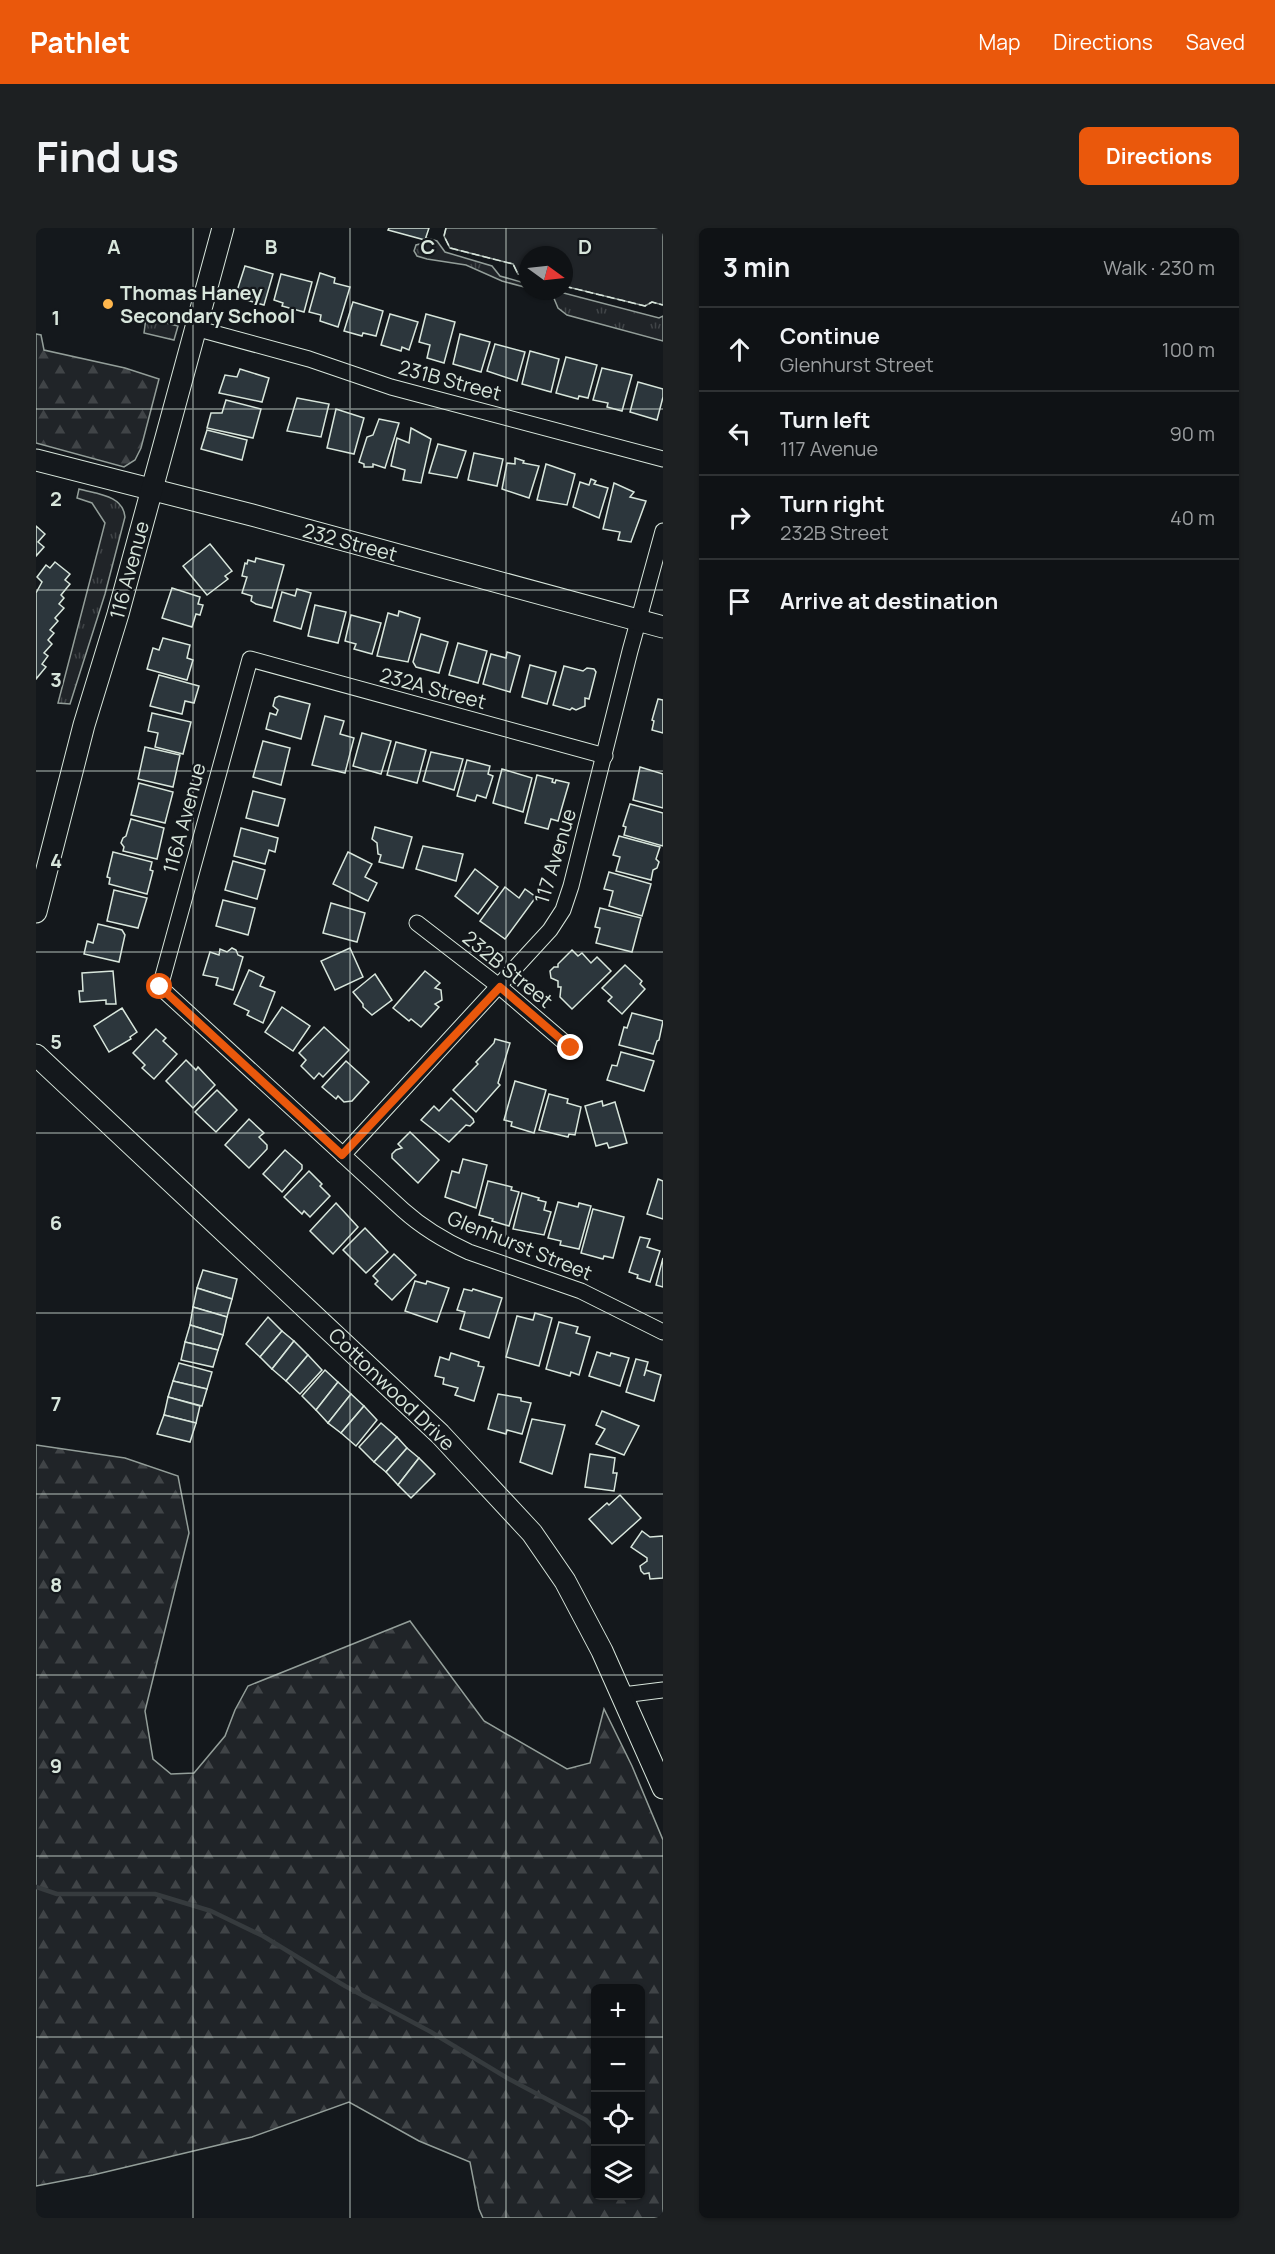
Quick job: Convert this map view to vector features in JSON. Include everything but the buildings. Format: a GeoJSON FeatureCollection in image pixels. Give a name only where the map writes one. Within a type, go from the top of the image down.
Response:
{"type":"FeatureCollection","features":[{"type":"Feature","properties":{"kind":"street","name":"116 Avenue"},"geometry":{"type":"LineString","coordinates":[[36,912],[84,725],[118,614],[223,228]]}},
{"type":"Feature","properties":{"kind":"street","name":"231B Street"},"geometry":{"type":"LineString","coordinates":[[195,328],[309,359],[391,387],[663,459]]}},
{"type":"Feature","properties":{"kind":"street","name":"232 Street"},"geometry":{"type":"LineString","coordinates":[[36,460],[152,489],[663,627]]}},
{"type":"Feature","properties":{"kind":"street","name":"117 Avenue"},"geometry":{"type":"LineString","coordinates":[[342,1155],[500,987],[550,930],[563,910],[663,531]]}},
{"type":"Feature","properties":{"kind":"street","name":"232A Street"},"geometry":{"type":"LineString","coordinates":[[249,660],[605,756]]}},
{"type":"Feature","properties":{"kind":"street","name":"116A Avenue"},"geometry":{"type":"LineString","coordinates":[[160,987],[249,660]]}},
{"type":"Feature","properties":{"kind":"street","name":"232B Street"},"geometry":{"type":"LineString","coordinates":[[417,923],[500,987],[571,1048]]}},
{"type":"Feature","properties":{"kind":"street","name":"Glenhurst Street"},"geometry":{"type":"LineString","coordinates":[[160,987],[415,1221],[453,1245],[581,1291],[663,1332]]}},
{"type":"Feature","properties":{"kind":"street","name":"Cottonwood Drive"},"geometry":{"type":"LineString","coordinates":[[36,1055],[470,1464],[532,1533],[555,1565],[575,1599],[623,1695],[663,1788]]}},
{"type":"Feature","properties":{"kind":"street"},"geometry":{"type":"LineString","coordinates":[[623,1695],[663,1690]]}},
{"type":"Feature","properties":{"kind":"green space"},"geometry":{"type":"Polygon","coordinates":[[[446,228],[663,228],[663,305],[652,302],[645,306],[573,288],[573,246],[519,246],[519,274],[513,264],[450,248],[444,236],[446,228]]]}},
{"type":"Feature","properties":{"kind":"green space"},"geometry":{"type":"Polygon","coordinates":[[[426,238],[437,241],[445,252],[492,266],[500,276],[519,281],[519,286],[502,281],[466,265],[417,256],[414,251],[416,245],[424,243],[426,238]]]}},
{"type":"Feature","properties":{"kind":"green space"},"geometry":{"type":"Polygon","coordinates":[[[573,295],[659,318],[663,316],[663,341],[567,315],[558,308],[555,300],[573,300],[573,295]]]}},
{"type":"Feature","properties":{"kind":"green space"},"geometry":{"type":"Polygon","coordinates":[[[146,318],[178,326],[174,340],[144,333],[146,318]]]}},
{"type":"Feature","properties":{"kind":"green space"},"geometry":{"type":"Polygon","coordinates":[[[36,334],[41,335],[44,350],[125,368],[159,379],[141,448],[135,460],[124,467],[36,443],[36,334]]]}},
{"type":"Feature","properties":{"kind":"green space"},"geometry":{"type":"Polygon","coordinates":[[[79,489],[101,494],[114,500],[120,504],[125,517],[105,594],[70,704],[58,703],[105,523],[92,503],[77,498],[79,489]]]}},
{"type":"Feature","properties":{"kind":"green space"},"geometry":{"type":"Polygon","coordinates":[[[36,1445],[125,1458],[178,1476],[189,1533],[145,1711],[153,1759],[171,1774],[194,1773],[225,1736],[248,1686],[410,1621],[484,1721],[567,1769],[590,1763],[604,1709],[632,1766],[663,1840],[663,2218],[483,2218],[479,2209],[470,2162],[419,2141],[349,2102],[252,2137],[93,2175],[36,2186],[36,1445]]]}},
{"type":"Feature","properties":{"kind":"waterway"},"geometry":{"type":"LineString","coordinates":[[36,1887],[57,1894],[155,1894],[211,1911],[263,1936],[345,1986],[431,2032],[509,2079],[586,2120],[591,2125]]}},
{"type":"Feature","properties":{"kind":"fence"},"geometry":{"type":"LineString","coordinates":[[446,228],[444,236],[450,248],[513,264],[519,274]]}},
{"type":"Feature","properties":{"kind":"fence"},"geometry":{"type":"LineString","coordinates":[[573,288],[645,306],[652,302],[663,305]]}},
{"type":"Feature","properties":{"kind":"place","name":"Thomas Haney Secondary School"},"geometry":{"type":"Point","coordinates":[108,304]}},
{"type":"Feature","properties":{"kind":"route"},"geometry":{"type":"LineString","coordinates":[[160,987],[342,1155],[500,987],[571,1048]]}}]}
